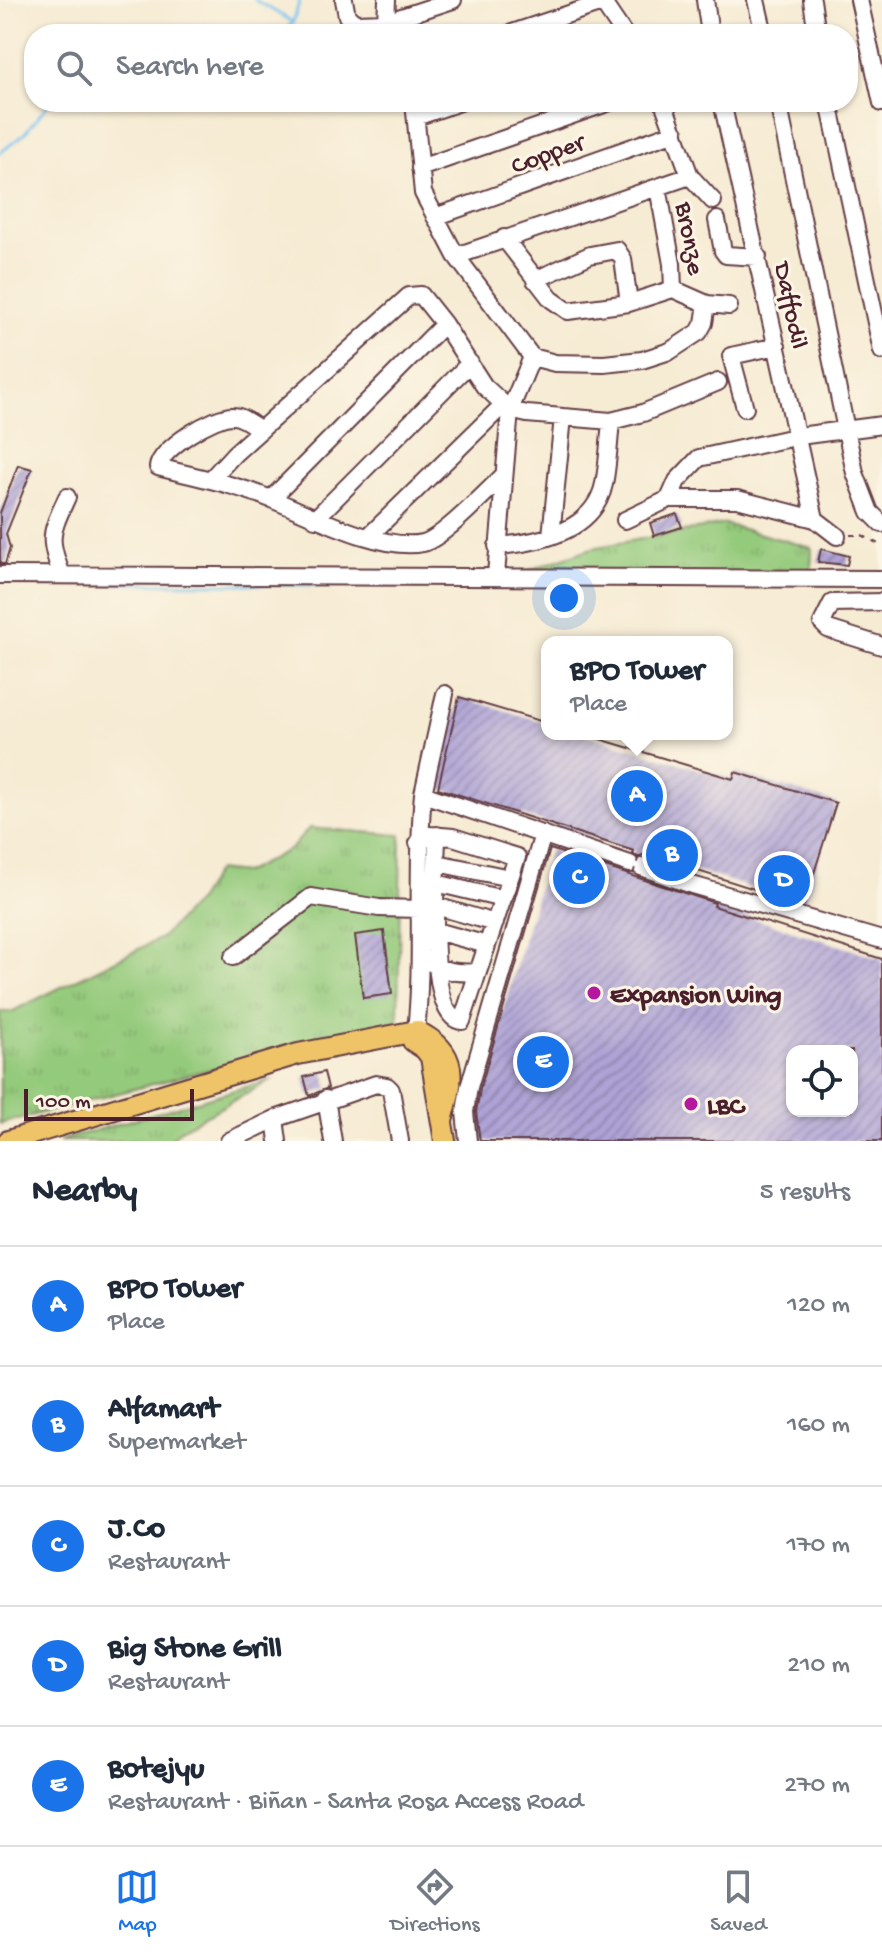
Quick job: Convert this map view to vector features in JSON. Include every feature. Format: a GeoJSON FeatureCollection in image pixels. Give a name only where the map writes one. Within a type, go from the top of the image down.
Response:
{"type":"FeatureCollection","features":[{"type":"Feature","properties":{"kind":"main road"},"geometry":{"type":"LineString","coordinates":[[34,1141],[298,1054],[415,1036],[433,1039],[446,1053],[452,1069],[443,1131]]}},
{"type":"Feature","properties":{"kind":"main road"},"geometry":{"type":"LineString","coordinates":[[8,1141],[201,1087]]}},
{"type":"Feature","properties":{"kind":"street"},"geometry":{"type":"LineString","coordinates":[[344,0],[347,16],[355,23],[386,22],[445,2]]}},
{"type":"Feature","properties":{"kind":"street"},"geometry":{"type":"LineString","coordinates":[[386,22],[387,0]]}},
{"type":"Feature","properties":{"kind":"street"},"geometry":{"type":"LineString","coordinates":[[705,0],[709,24]]}},
{"type":"Feature","properties":{"kind":"street"},"geometry":{"type":"LineString","coordinates":[[756,0],[762,24]]}},
{"type":"Feature","properties":{"kind":"street"},"geometry":{"type":"LineString","coordinates":[[812,0],[816,24]]}},
{"type":"Feature","properties":{"kind":"street"},"geometry":{"type":"LineString","coordinates":[[859,0],[882,103]]}},
{"type":"Feature","properties":{"kind":"street"},"geometry":{"type":"LineString","coordinates":[[538,24],[601,2],[617,24]]}},
{"type":"Feature","properties":{"kind":"street"},"geometry":{"type":"LineString","coordinates":[[415,112],[423,193],[456,256],[532,357],[555,363],[604,364],[642,360],[670,351],[699,332],[707,304]]}},
{"type":"Feature","properties":{"kind":"street"},"geometry":{"type":"LineString","coordinates":[[420,168],[581,112]]}},
{"type":"Feature","properties":{"kind":"street"},"geometry":{"type":"LineString","coordinates":[[667,112],[690,176],[713,201]]}},
{"type":"Feature","properties":{"kind":"street","name":"Daffodil"},"geometry":{"type":"LineString","coordinates":[[724,112],[799,436],[815,519]]}},
{"type":"Feature","properties":{"kind":"street"},"geometry":{"type":"LineString","coordinates":[[780,112],[855,473],[870,512],[882,524]]}},
{"type":"Feature","properties":{"kind":"street"},"geometry":{"type":"LineString","coordinates":[[831,112],[882,351]]}},
{"type":"Feature","properties":{"kind":"street","name":"Copper"},"geometry":{"type":"LineString","coordinates":[[435,217],[675,132]]}},
{"type":"Feature","properties":{"kind":"street"},"geometry":{"type":"LineString","coordinates":[[456,256],[690,176]]}},
{"type":"Feature","properties":{"kind":"street","name":"Bronze"},"geometry":{"type":"LineString","coordinates":[[658,187],[672,264],[673,289],[707,304],[729,306]]}},
{"type":"Feature","properties":{"kind":"street"},"geometry":{"type":"LineString","coordinates":[[717,220],[726,255],[758,257]]}},
{"type":"Feature","properties":{"kind":"street"},"geometry":{"type":"LineString","coordinates":[[504,238],[551,299],[568,311],[629,303],[673,289]]}},
{"type":"Feature","properties":{"kind":"street"},"geometry":{"type":"LineString","coordinates":[[535,280],[590,255],[617,250],[623,259],[629,303]]}},
{"type":"Feature","properties":{"kind":"street"},"geometry":{"type":"LineString","coordinates":[[211,479],[409,296],[421,295],[444,324],[484,386],[507,407],[527,414],[611,421],[643,413],[718,382]]}},
{"type":"Feature","properties":{"kind":"street"},"geometry":{"type":"LineString","coordinates":[[271,499],[444,324]]}},
{"type":"Feature","properties":{"kind":"street"},"geometry":{"type":"LineString","coordinates":[[745,408],[731,356],[777,346]]}},
{"type":"Feature","properties":{"kind":"street"},"geometry":{"type":"LineString","coordinates":[[369,536],[507,407],[532,357]]}},
{"type":"Feature","properties":{"kind":"street"},"geometry":{"type":"LineString","coordinates":[[315,519],[470,363]]}},
{"type":"Feature","properties":{"kind":"street"},"geometry":{"type":"LineString","coordinates":[[496,575],[507,407]]}},
{"type":"Feature","properties":{"kind":"street"},"geometry":{"type":"LineString","coordinates":[[261,430],[238,416],[223,416],[168,448],[158,464],[271,499],[315,519],[394,543],[425,543],[503,476]]}},
{"type":"Feature","properties":{"kind":"street"},"geometry":{"type":"LineString","coordinates":[[551,536],[563,417]]}},
{"type":"Feature","properties":{"kind":"street"},"geometry":{"type":"LineString","coordinates":[[497,546],[531,544],[575,526],[593,509],[604,487],[611,421]]}},
{"type":"Feature","properties":{"kind":"street"},"geometry":{"type":"LineString","coordinates":[[669,499],[677,481],[699,458],[799,436],[882,425]]}},
{"type":"Feature","properties":{"kind":"street"},"geometry":{"type":"LineString","coordinates":[[62,575],[51,547],[53,528],[67,497]]}},
{"type":"Feature","properties":{"kind":"street"},"geometry":{"type":"LineString","coordinates":[[625,520],[669,499],[737,499],[815,519],[837,536]]}},
{"type":"Feature","properties":{"kind":"street"},"geometry":{"type":"LineString","coordinates":[[0,575],[882,579]]}},
{"type":"Feature","properties":{"kind":"street"},"geometry":{"type":"LineString","coordinates":[[882,602],[832,603],[822,623],[828,629],[882,646]]}},
{"type":"Feature","properties":{"kind":"street"},"geometry":{"type":"LineString","coordinates":[[418,843],[430,835],[453,837],[517,857],[462,1021],[455,1021],[448,1015],[428,962],[428,908],[418,843],[423,794],[445,694]]}},
{"type":"Feature","properties":{"kind":"street"},"geometry":{"type":"LineString","coordinates":[[423,794],[692,885],[882,940]]}},
{"type":"Feature","properties":{"kind":"street"},"geometry":{"type":"LineString","coordinates":[[468,1141],[465,1112],[469,1087],[543,834]]}},
{"type":"Feature","properties":{"kind":"street"},"geometry":{"type":"LineString","coordinates":[[415,1036],[436,931],[428,908],[436,883],[437,835]]}},
{"type":"Feature","properties":{"kind":"street"},"geometry":{"type":"LineString","coordinates":[[437,863],[510,878]]}},
{"type":"Feature","properties":{"kind":"street"},"geometry":{"type":"LineString","coordinates":[[436,883],[503,899]]}},
{"type":"Feature","properties":{"kind":"street"},"geometry":{"type":"LineString","coordinates":[[233,957],[311,897],[379,908],[428,908],[495,923]]}},
{"type":"Feature","properties":{"kind":"street"},"geometry":{"type":"LineString","coordinates":[[436,931],[487,945]]}},
{"type":"Feature","properties":{"kind":"street"},"geometry":{"type":"LineString","coordinates":[[428,962],[456,974],[478,972]]}},
{"type":"Feature","properties":{"kind":"street"},"geometry":{"type":"LineString","coordinates":[[440,990],[471,994]]}},
{"type":"Feature","properties":{"kind":"street"},"geometry":{"type":"LineString","coordinates":[[229,1141],[326,1099],[376,1084],[387,1086],[393,1095],[400,1141]]}},
{"type":"Feature","properties":{"kind":"street"},"geometry":{"type":"LineString","coordinates":[[326,1099],[333,1141]]}},
{"type":"Feature","properties":{"kind":"street"},"geometry":{"type":"LineString","coordinates":[[275,1119],[278,1141]]}},
{"type":"Feature","properties":{"kind":"path"},"geometry":{"type":"LineString","coordinates":[[837,536],[862,535],[882,546]]}},
{"type":"Feature","properties":{"kind":"green space"},"geometry":{"type":"Polygon","coordinates":[[[724,524],[812,548],[811,575],[518,574],[592,548],[724,524]]]}},
{"type":"Feature","properties":{"kind":"green space"},"geometry":{"type":"Polygon","coordinates":[[[309,828],[401,835],[398,1020],[0,1124],[0,1012],[13,1011],[161,938],[198,900],[217,870],[244,873],[291,849],[309,828]]]}},
{"type":"Feature","properties":{"kind":"green space"},"geometry":{"type":"Polygon","coordinates":[[[273,1079],[181,1129],[170,1141],[59,1141],[273,1079]]]}},
{"type":"Feature","properties":{"kind":"building"},"geometry":{"type":"Polygon","coordinates":[[[18,465],[32,469],[6,534],[10,548],[5,564],[0,564],[0,513],[18,465]]]}},
{"type":"Feature","properties":{"kind":"building"},"geometry":{"type":"Polygon","coordinates":[[[677,514],[682,527],[654,536],[650,523],[677,514]]]}},
{"type":"Feature","properties":{"kind":"building"},"geometry":{"type":"Polygon","coordinates":[[[821,549],[849,556],[847,565],[818,562],[821,549]]]}},
{"type":"Feature","properties":{"kind":"building"},"geometry":{"type":"Polygon","coordinates":[[[459,697],[541,721],[541,740],[603,740],[733,779],[735,772],[836,803],[804,905],[645,854],[638,857],[633,854],[634,851],[438,788],[459,697]]]}},
{"type":"Feature","properties":{"kind":"building"},"geometry":{"type":"Polygon","coordinates":[[[550,849],[715,903],[714,906],[882,959],[882,1141],[480,1141],[476,1112],[550,849]]]}},
{"type":"Feature","properties":{"kind":"building"},"geometry":{"type":"Polygon","coordinates":[[[384,931],[392,994],[363,998],[355,935],[384,931]]]}},
{"type":"Feature","properties":{"kind":"building"},"geometry":{"type":"Polygon","coordinates":[[[324,1072],[328,1088],[309,1096],[304,1077],[324,1072]]]}},
{"type":"Feature","properties":{"kind":"waterway"},"geometry":{"type":"LineString","coordinates":[[255,0],[293,22]]}},
{"type":"Feature","properties":{"kind":"waterway"},"geometry":{"type":"LineString","coordinates":[[291,24],[300,0]]}},
{"type":"Feature","properties":{"kind":"waterway"},"geometry":{"type":"LineString","coordinates":[[0,153],[24,134],[42,112]]}},
{"type":"Feature","properties":{"kind":"waterway"},"geometry":{"type":"LineString","coordinates":[[84,583],[340,585]]}},
{"type":"Feature","properties":{"kind":"waterway"},"geometry":{"type":"LineString","coordinates":[[492,585],[548,585]]}},
{"type":"Feature","properties":{"kind":"place","name":"BPO Tower"},"geometry":{"type":"Point","coordinates":[637,796]}},
{"type":"Feature","properties":{"kind":"place","name":"Alfamart"},"geometry":{"type":"Point","coordinates":[672,855]}},
{"type":"Feature","properties":{"kind":"place","name":"J.Co"},"geometry":{"type":"Point","coordinates":[579,878]}},
{"type":"Feature","properties":{"kind":"place","name":"Big Stone Grill"},"geometry":{"type":"Point","coordinates":[784,881]}},
{"type":"Feature","properties":{"kind":"place","name":"Expansion Wing"},"geometry":{"type":"Point","coordinates":[594,993]}},
{"type":"Feature","properties":{"kind":"place","name":"Botejyu"},"geometry":{"type":"Point","coordinates":[543,1062]}},
{"type":"Feature","properties":{"kind":"place","name":"LBC"},"geometry":{"type":"Point","coordinates":[691,1104]}}]}
